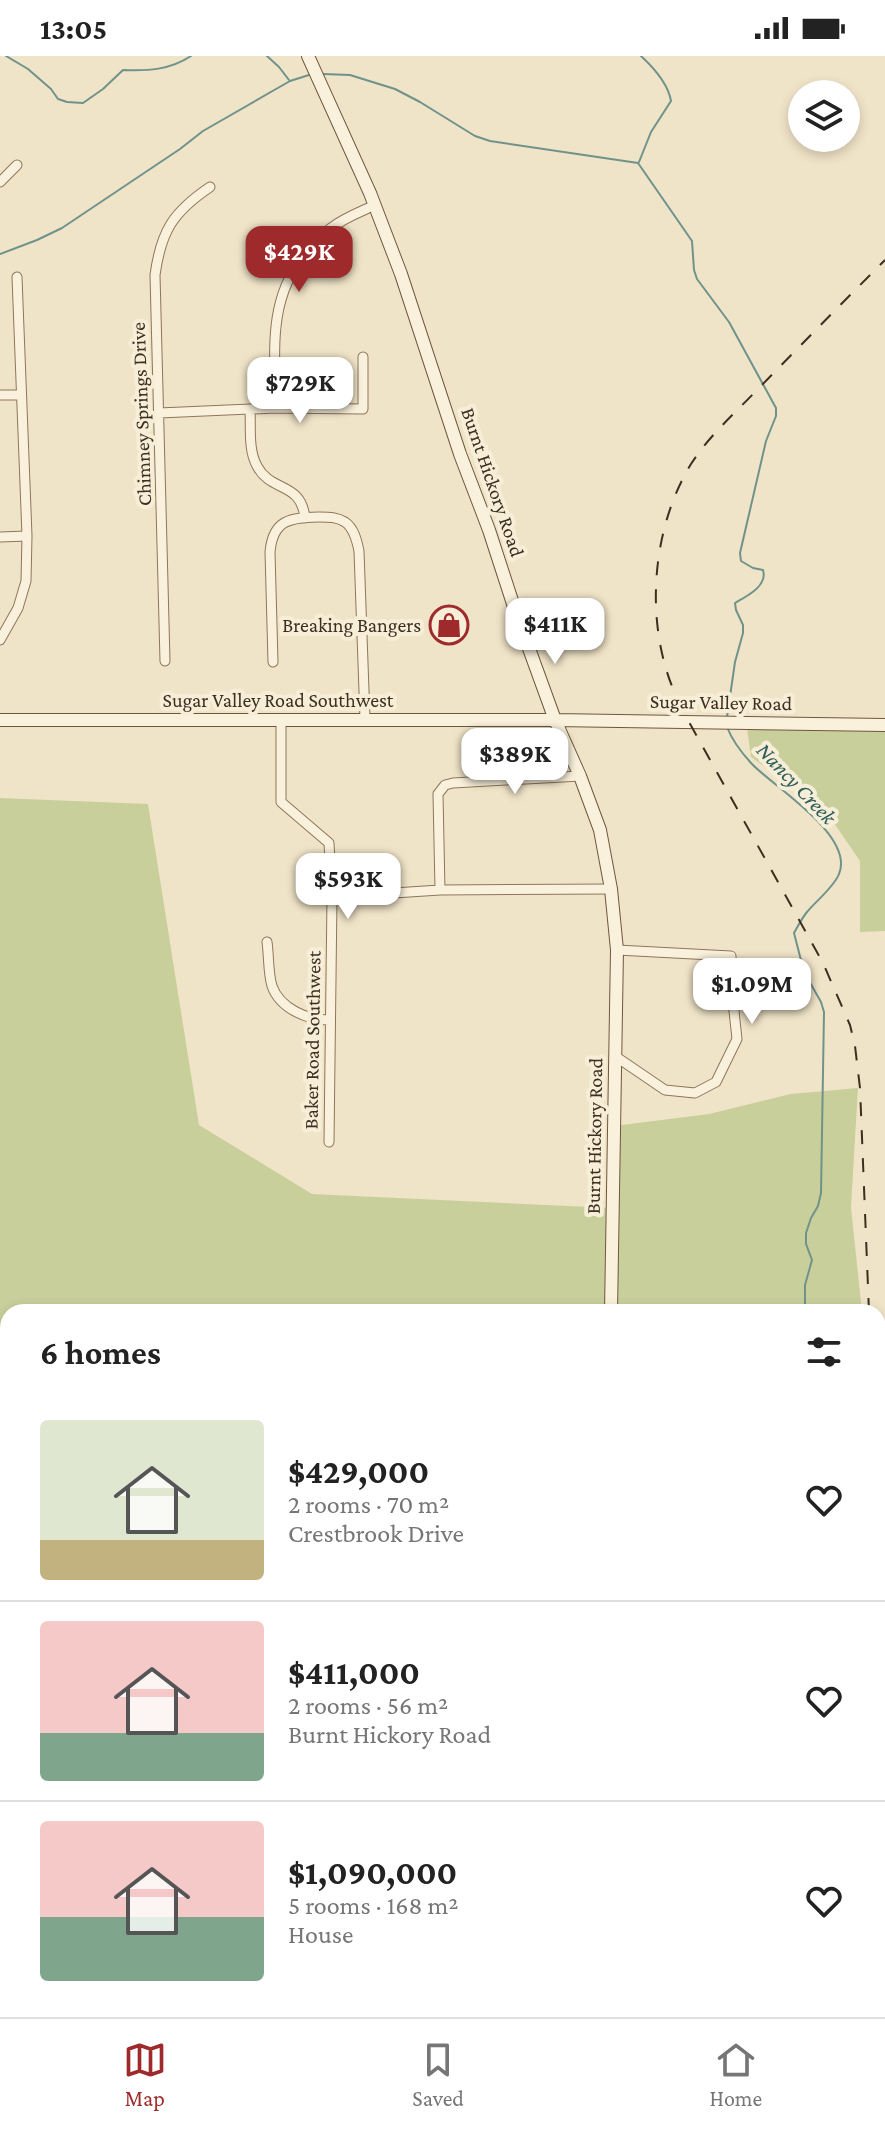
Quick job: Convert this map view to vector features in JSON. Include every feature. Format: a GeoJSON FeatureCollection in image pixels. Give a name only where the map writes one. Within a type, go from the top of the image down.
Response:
{"type":"FeatureCollection","features":[{"type":"Feature","properties":{"kind":"main road","name":"Burnt Hickory Road"},"geometry":{"type":"LineString","coordinates":[[308,56],[375,205],[515,610],[600,830],[611,889],[617,950],[611,1304]]}},
{"type":"Feature","properties":{"kind":"main road","name":"Sugar Valley Road Southwest"},"geometry":{"type":"LineString","coordinates":[[0,720],[555,720]]}},
{"type":"Feature","properties":{"kind":"main road","name":"Sugar Valley Road"},"geometry":{"type":"LineString","coordinates":[[555,720],[885,725]]}},
{"type":"Feature","properties":{"kind":"street"},"geometry":{"type":"LineString","coordinates":[[0,182],[17,165]]}},
{"type":"Feature","properties":{"kind":"street","name":"Chimney Springs Drive"},"geometry":{"type":"LineString","coordinates":[[165,661],[155,275],[164,233],[181,210],[210,187]]}},
{"type":"Feature","properties":{"kind":"street"},"geometry":{"type":"LineString","coordinates":[[276,408],[276,316],[292,269],[314,242],[331,228],[375,205]]}},
{"type":"Feature","properties":{"kind":"street"},"geometry":{"type":"LineString","coordinates":[[0,640],[24,594],[26,581],[17,277]]}},
{"type":"Feature","properties":{"kind":"street"},"geometry":{"type":"LineString","coordinates":[[159,413],[276,408],[363,409],[363,357]]}},
{"type":"Feature","properties":{"kind":"street"},"geometry":{"type":"LineString","coordinates":[[0,395],[21,395]]}},
{"type":"Feature","properties":{"kind":"street"},"geometry":{"type":"LineString","coordinates":[[250,410],[253,458],[258,469],[268,480],[296,495],[304,505],[305,518]]}},
{"type":"Feature","properties":{"kind":"street"},"geometry":{"type":"LineString","coordinates":[[273,662],[271,542],[278,528],[294,518],[333,517],[344,521],[356,539],[359,551],[365,719]]}},
{"type":"Feature","properties":{"kind":"street"},"geometry":{"type":"LineString","coordinates":[[0,537],[27,536]]}},
{"type":"Feature","properties":{"kind":"street","name":"Baker Road Southwest"},"geometry":{"type":"LineString","coordinates":[[281,720],[281,802],[329,843],[332,897],[329,1142]]}},
{"type":"Feature","properties":{"kind":"street"},"geometry":{"type":"LineString","coordinates":[[440,890],[438,794],[445,785],[580,776]]}},
{"type":"Feature","properties":{"kind":"street"},"geometry":{"type":"LineString","coordinates":[[332,897],[440,890],[611,889]]}},
{"type":"Feature","properties":{"kind":"street"},"geometry":{"type":"LineString","coordinates":[[267,942],[273,988],[290,1009],[314,1020],[329,1020]]}},
{"type":"Feature","properties":{"kind":"street"},"geometry":{"type":"LineString","coordinates":[[615,1056],[665,1090],[695,1093],[716,1082],[737,1039],[731,956],[617,950]]}},
{"type":"Feature","properties":{"kind":"green space"},"geometry":{"type":"Polygon","coordinates":[[[747,728],[885,730],[885,931],[860,932],[860,861],[813,800],[751,757],[747,728]]]}},
{"type":"Feature","properties":{"kind":"green space"},"geometry":{"type":"Polygon","coordinates":[[[0,798],[148,804],[199,1125],[312,1194],[612,1208],[614,1126],[709,1114],[791,1094],[858,1088],[851,1207],[861,1304],[0,1304],[0,798]]]}},
{"type":"Feature","properties":{"kind":"waterway"},"geometry":{"type":"LineString","coordinates":[[6,56],[28,69],[58,99],[83,103],[123,70],[158,69],[191,56]]}},
{"type":"Feature","properties":{"kind":"waterway"},"geometry":{"type":"LineString","coordinates":[[267,56],[289,80]]}},
{"type":"Feature","properties":{"kind":"waterway","name":"Nancy Creek"},"geometry":{"type":"LineString","coordinates":[[639,162],[651,132],[671,101],[664,82],[641,56]]}},
{"type":"Feature","properties":{"kind":"waterway"},"geometry":{"type":"LineString","coordinates":[[323,74],[350,75],[395,89],[475,136],[490,141],[638,163]]}},
{"type":"Feature","properties":{"kind":"waterway"},"geometry":{"type":"LineString","coordinates":[[0,254],[62,228],[203,131],[290,81],[309,75]]}},
{"type":"Feature","properties":{"kind":"waterway","name":"Nancy Creek"},"geometry":{"type":"LineString","coordinates":[[638,163],[692,241],[697,279],[729,322],[776,408],[740,553],[741,561],[763,570],[764,576],[760,586],[735,603],[743,633],[735,662],[727,717]]}},
{"type":"Feature","properties":{"kind":"waterway","name":"Nancy Creek"},"geometry":{"type":"LineString","coordinates":[[727,727],[751,763],[824,828],[841,859],[837,879],[807,912],[794,933],[804,972],[824,1012],[821,1193],[806,1233],[812,1260],[805,1285],[805,1304]]}},
{"type":"Feature","properties":{"kind":"railway"},"geometry":{"type":"LineString","coordinates":[[869,1304],[860,1088],[850,1025],[823,963],[674,691],[661,646],[656,592],[662,538],[669,512],[691,464],[722,426],[885,260]]}},
{"type":"Feature","properties":{"kind":"place","name":"Breaking Bangers"},"geometry":{"type":"Point","coordinates":[449,625]}}]}
